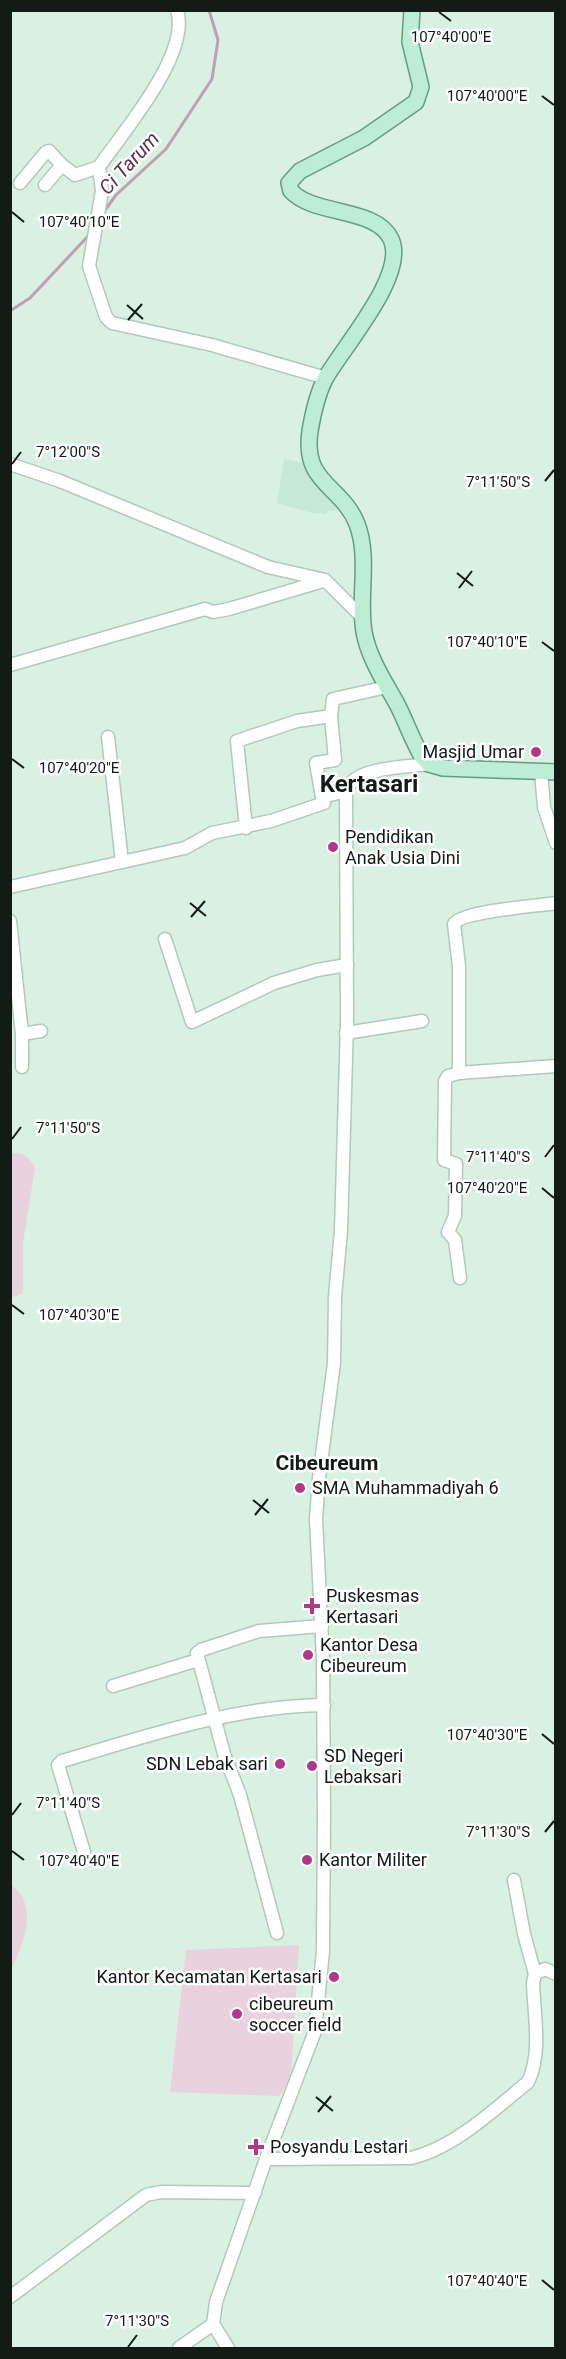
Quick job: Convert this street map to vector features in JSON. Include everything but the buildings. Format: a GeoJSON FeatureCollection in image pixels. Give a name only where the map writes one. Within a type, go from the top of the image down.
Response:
{"type":"FeatureCollection","features":[{"type":"Feature","properties":{"kind":"main road"},"geometry":{"type":"LineString","coordinates":[[412,10],[410,42],[421,87],[416,102],[364,138],[300,171],[289,183],[294,195],[306,201],[379,227],[391,240],[394,251],[393,263],[373,306],[326,378],[317,399],[309,434],[312,465],[317,475],[352,512],[357,524],[364,559],[363,618],[367,643],[417,749],[429,764],[451,769],[548,772]]}},
{"type":"Feature","properties":{"kind":"street"},"geometry":{"type":"LineString","coordinates":[[20,183],[49,151],[62,165],[77,175],[99,167],[162,74],[177,41],[179,18],[177,10]]}},
{"type":"Feature","properties":{"kind":"street"},"geometry":{"type":"LineString","coordinates":[[45,185],[62,165]]}},
{"type":"Feature","properties":{"kind":"street"},"geometry":{"type":"LineString","coordinates":[[99,167],[102,191],[89,266],[106,317],[112,323],[212,345],[326,378]]}},
{"type":"Feature","properties":{"kind":"street"},"geometry":{"type":"LineString","coordinates":[[10,464],[60,481],[268,567],[325,580],[363,618]]}},
{"type":"Feature","properties":{"kind":"street"},"geometry":{"type":"LineString","coordinates":[[10,665],[207,609],[212,612],[221,610],[325,580]]}},
{"type":"Feature","properties":{"kind":"street"},"geometry":{"type":"LineString","coordinates":[[10,887],[185,848],[212,832],[246,828],[321,806],[324,803],[316,763],[335,760],[331,716],[333,699],[387,687]]}},
{"type":"Feature","properties":{"kind":"street"},"geometry":{"type":"LineString","coordinates":[[246,828],[237,741],[297,721],[331,716]]}},
{"type":"Feature","properties":{"kind":"street"},"geometry":{"type":"LineString","coordinates":[[108,737],[122,862]]}},
{"type":"Feature","properties":{"kind":"street"},"geometry":{"type":"LineString","coordinates":[[228,2349],[213,2324],[216,2302],[266,2158],[315,2031],[319,2012],[324,1922],[324,1705],[316,1520],[319,1478],[334,1364],[346,1033],[346,791],[350,781],[364,774],[429,764]]}},
{"type":"Feature","properties":{"kind":"street"},"geometry":{"type":"LineString","coordinates":[[548,772],[544,807],[555,843]]}},
{"type":"Feature","properties":{"kind":"street"},"geometry":{"type":"LineString","coordinates":[[322,797],[346,791]]}},
{"type":"Feature","properties":{"kind":"street"},"geometry":{"type":"LineString","coordinates":[[459,1074],[459,966],[454,922],[494,911],[555,903]]}},
{"type":"Feature","properties":{"kind":"street"},"geometry":{"type":"LineString","coordinates":[[10,921],[15,1020],[22,1034],[22,1067]]}},
{"type":"Feature","properties":{"kind":"street"},"geometry":{"type":"LineString","coordinates":[[165,939],[192,1022],[274,984],[317,970],[347,965]]}},
{"type":"Feature","properties":{"kind":"street"},"geometry":{"type":"LineString","coordinates":[[346,1033],[422,1021]]}},
{"type":"Feature","properties":{"kind":"street"},"geometry":{"type":"LineString","coordinates":[[22,1034],[40,1031]]}},
{"type":"Feature","properties":{"kind":"street"},"geometry":{"type":"LineString","coordinates":[[460,1278],[455,1240],[448,1232],[455,1218],[456,1164],[444,1160],[445,1081],[448,1076],[459,1074],[555,1066]]}},
{"type":"Feature","properties":{"kind":"street"},"geometry":{"type":"LineString","coordinates":[[277,1933],[197,1653],[259,1631],[322,1626]]}},
{"type":"Feature","properties":{"kind":"street"},"geometry":{"type":"LineString","coordinates":[[113,1686],[198,1660]]}},
{"type":"Feature","properties":{"kind":"street"},"geometry":{"type":"LineString","coordinates":[[84,1852],[59,1762],[170,1729],[268,1707],[324,1705]]}},
{"type":"Feature","properties":{"kind":"street"},"geometry":{"type":"LineString","coordinates":[[266,2158],[411,2158],[423,2155],[471,2128],[528,2082],[531,2076],[535,2044],[533,1983],[536,1974],[524,1934],[514,1880]]}},
{"type":"Feature","properties":{"kind":"street"},"geometry":{"type":"LineString","coordinates":[[536,1974],[545,1969],[555,1974]]}},
{"type":"Feature","properties":{"kind":"street"},"geometry":{"type":"LineString","coordinates":[[10,2297],[146,2195],[161,2192],[255,2193]]}},
{"type":"Feature","properties":{"kind":"street"},"geometry":{"type":"LineString","coordinates":[[179,2349],[213,2324]]}},
{"type":"Feature","properties":{"kind":"shaded area"},"geometry":{"type":"Polygon","coordinates":[[[284,459],[306,463],[343,510],[328,511],[326,514],[312,513],[277,503],[284,459]]]}},
{"type":"Feature","properties":{"kind":"shaded area"},"geometry":{"type":"Polygon","coordinates":[[[15,1153],[27,1157],[35,1168],[23,1243],[23,1293],[11,1298],[10,1154],[15,1153]]]}},
{"type":"Feature","properties":{"kind":"shaded area"},"geometry":{"type":"Polygon","coordinates":[[[11,1885],[20,1893],[27,1914],[24,1937],[11,1970],[11,1885]]]}},
{"type":"Feature","properties":{"kind":"shaded area","name":"cibeureum soccer field"},"geometry":{"type":"Polygon","coordinates":[[[299,1945],[291,2077],[280,2096],[170,2092],[186,1950],[299,1945]]]}},
{"type":"Feature","properties":{"kind":"waterway","name":"Ci Tarum"},"geometry":{"type":"LineString","coordinates":[[103,213],[116,195],[166,149],[212,79],[218,40],[209,10]]}},
{"type":"Feature","properties":{"kind":"waterway","name":"Ci Tarum"},"geometry":{"type":"LineString","coordinates":[[10,311],[30,298],[90,234]]}},
{"type":"Feature","properties":{"kind":"place","name":"Masjid Umar"},"geometry":{"type":"Point","coordinates":[536,752]}},
{"type":"Feature","properties":{"kind":"place","name":"Pendidikan Anak Usia Dini"},"geometry":{"type":"Point","coordinates":[333,847]}},
{"type":"Feature","properties":{"kind":"place","name":"SMA Muhammadiyah 6"},"geometry":{"type":"Point","coordinates":[300,1488]}},
{"type":"Feature","properties":{"kind":"place","name":"Puskesmas Kertasari"},"geometry":{"type":"Point","coordinates":[312,1606]}},
{"type":"Feature","properties":{"kind":"place","name":"Kantor Desa Cibeureum"},"geometry":{"type":"Point","coordinates":[308,1655]}},
{"type":"Feature","properties":{"kind":"place","name":"SDN Lebak sari"},"geometry":{"type":"Point","coordinates":[280,1764]}},
{"type":"Feature","properties":{"kind":"place","name":"SD Negeri Lebaksari"},"geometry":{"type":"Point","coordinates":[312,1766]}},
{"type":"Feature","properties":{"kind":"place","name":"Kantor Militer"},"geometry":{"type":"Point","coordinates":[307,1860]}},
{"type":"Feature","properties":{"kind":"place","name":"Kantor Kecamatan Kertasari"},"geometry":{"type":"Point","coordinates":[334,1977]}},
{"type":"Feature","properties":{"kind":"place","name":"cibeureum soccer field"},"geometry":{"type":"Point","coordinates":[237,2014]}},
{"type":"Feature","properties":{"kind":"place","name":"Posyandu Lestari"},"geometry":{"type":"Point","coordinates":[256,2147]}},
{"type":"Feature","properties":{"kind":"district","name":"Kertasari"},"geometry":{"type":"Point","coordinates":[369,784]}},
{"type":"Feature","properties":{"kind":"district","name":"Cibeureum"},"geometry":{"type":"Point","coordinates":[327,1463]}}]}
